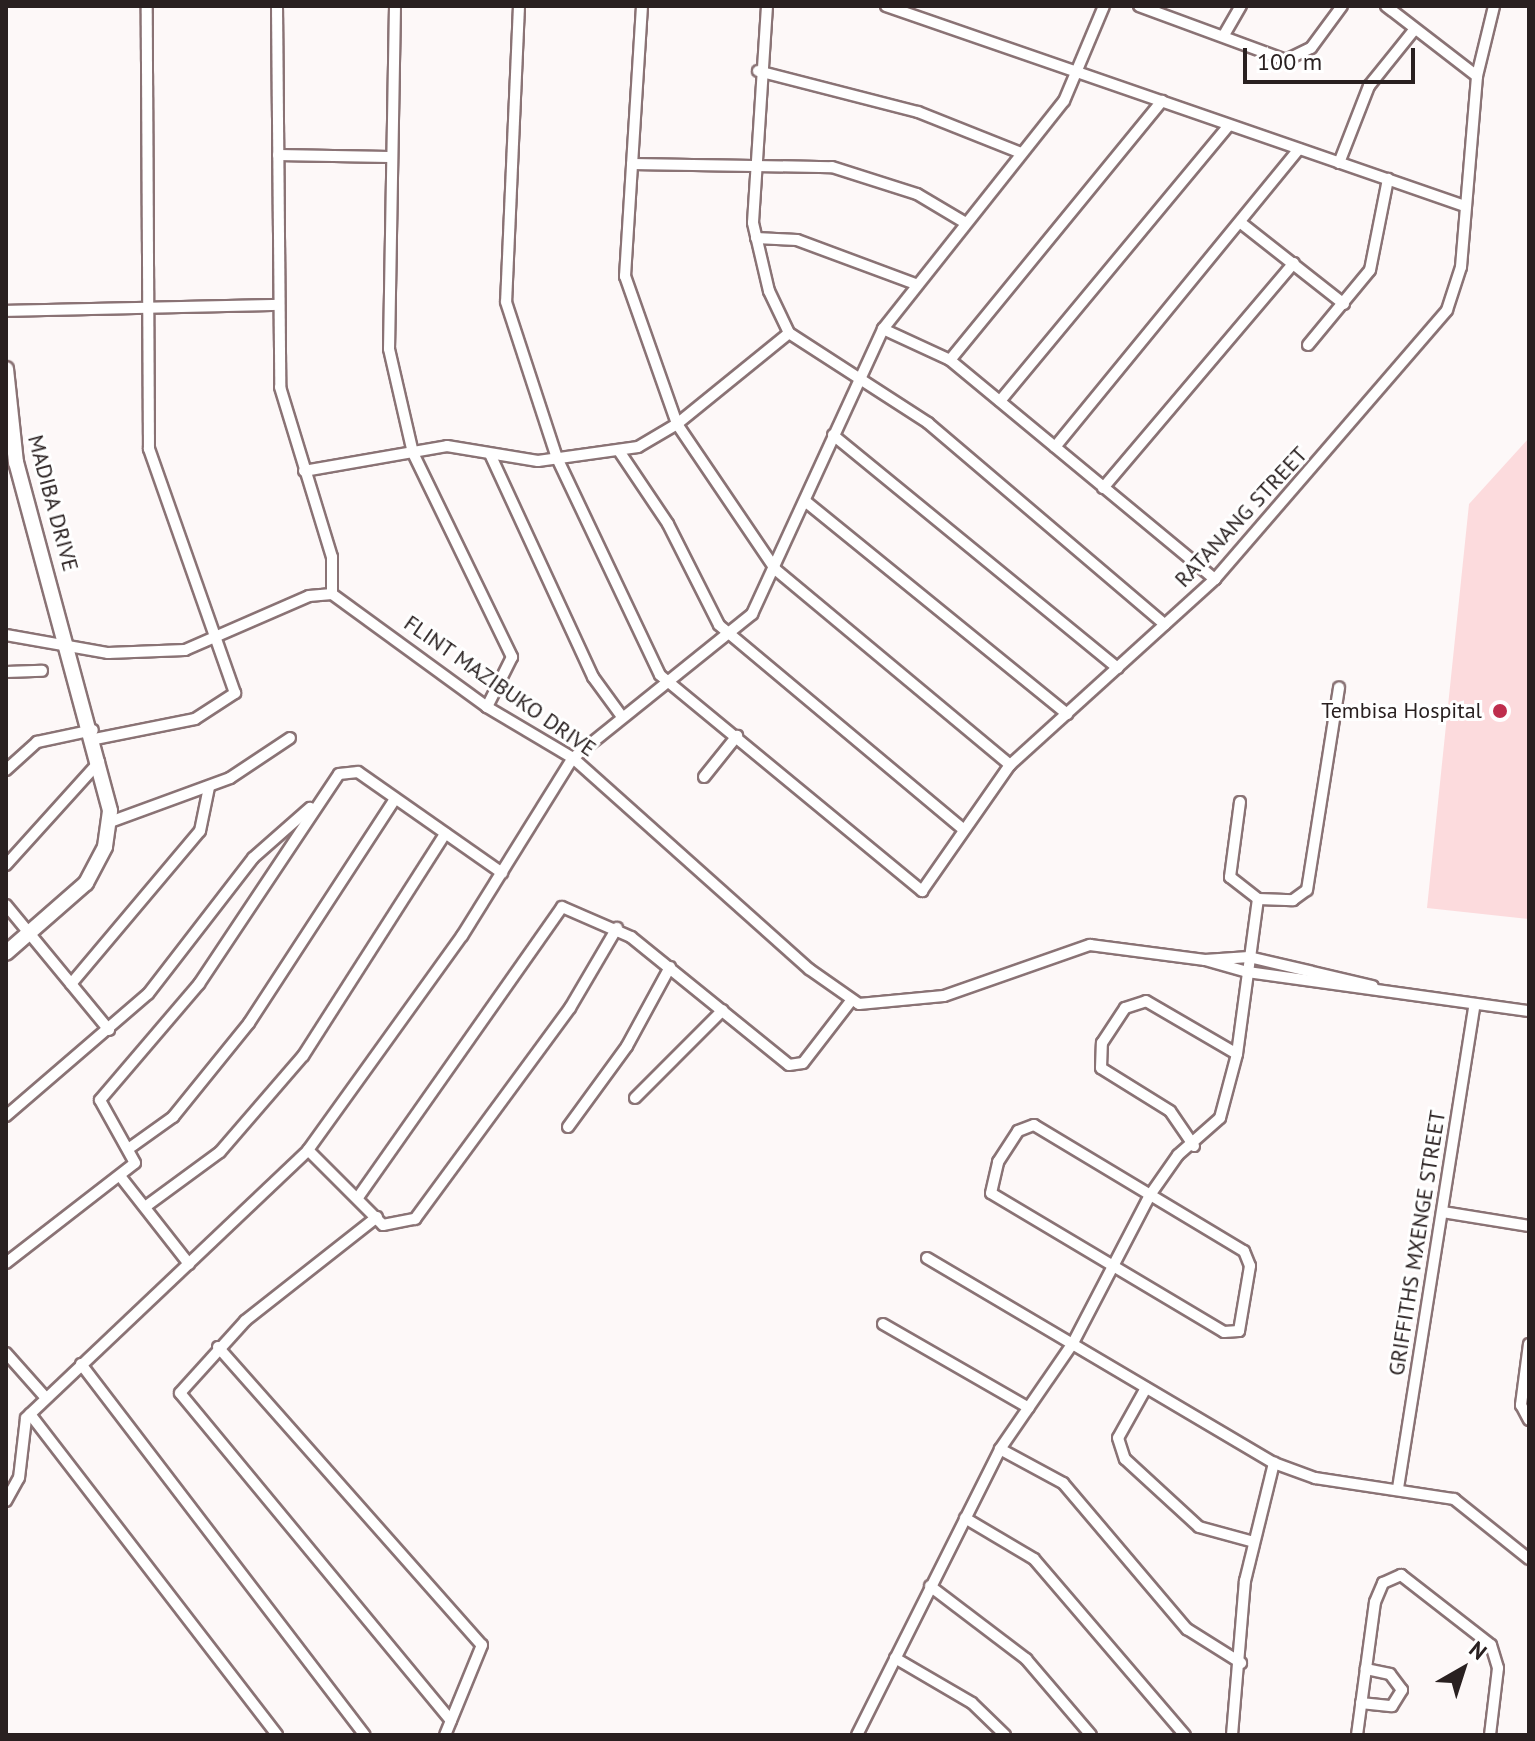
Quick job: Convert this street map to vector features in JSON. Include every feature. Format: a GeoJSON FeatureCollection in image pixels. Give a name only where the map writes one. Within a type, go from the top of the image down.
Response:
{"type":"FeatureCollection","features":[{"type":"Feature","properties":{"kind":"street"},"geometry":{"type":"LineString","coordinates":[[6,770],[37,742],[168,727],[226,705],[234,685],[149,449],[147,6]]}},
{"type":"Feature","properties":{"kind":"street"},"geometry":{"type":"LineString","coordinates":[[6,635],[70,646],[156,653],[216,640],[309,596],[332,594],[335,568],[280,387],[277,6]]}},
{"type":"Feature","properties":{"kind":"street"},"geometry":{"type":"LineString","coordinates":[[395,6],[389,157],[389,349],[413,453],[512,657],[487,707]]}},
{"type":"Feature","properties":{"kind":"street"},"geometry":{"type":"LineString","coordinates":[[519,6],[506,302],[557,458],[670,685],[737,736],[704,777]]}},
{"type":"Feature","properties":{"kind":"street"},"geometry":{"type":"LineString","coordinates":[[642,6],[625,276],[677,424],[775,569],[1010,765]]}},
{"type":"Feature","properties":{"kind":"street"},"geometry":{"type":"LineString","coordinates":[[767,6],[758,71],[752,165],[756,238],[789,333],[928,423],[1165,625]]}},
{"type":"Feature","properties":{"kind":"street"},"geometry":{"type":"LineString","coordinates":[[886,6],[1465,206]]}},
{"type":"Feature","properties":{"kind":"street"},"geometry":{"type":"LineString","coordinates":[[6,1501],[19,1478],[30,1414],[308,1150],[502,873],[573,758],[620,714],[670,685],[731,637],[761,601],[856,376],[883,329],[915,284],[1021,153],[1078,74],[1104,6]]}},
{"type":"Feature","properties":{"kind":"street"},"geometry":{"type":"LineString","coordinates":[[1139,6],[1295,59],[1342,6]]}},
{"type":"Feature","properties":{"kind":"street"},"geometry":{"type":"LineString","coordinates":[[1224,35],[1241,6]]}},
{"type":"Feature","properties":{"kind":"street"},"geometry":{"type":"LineString","coordinates":[[1386,6],[1477,76]]}},
{"type":"Feature","properties":{"kind":"street","name":"RATANANG STREET"},"geometry":{"type":"LineString","coordinates":[[737,736],[922,891],[961,827],[1010,765],[1215,579],[1447,310],[1461,267],[1477,76],[1494,6]]}},
{"type":"Feature","properties":{"kind":"street"},"geometry":{"type":"LineString","coordinates":[[1339,163],[1369,86],[1414,30]]}},
{"type":"Feature","properties":{"kind":"street"},"geometry":{"type":"LineString","coordinates":[[758,71],[918,112],[1021,153]]}},
{"type":"Feature","properties":{"kind":"street"},"geometry":{"type":"LineString","coordinates":[[950,360],[1162,101]]}},
{"type":"Feature","properties":{"kind":"street"},"geometry":{"type":"LineString","coordinates":[[1000,401],[1228,126]]}},
{"type":"Feature","properties":{"kind":"street"},"geometry":{"type":"LineString","coordinates":[[1055,447],[1299,149]]}},
{"type":"Feature","properties":{"kind":"street"},"geometry":{"type":"LineString","coordinates":[[278,155],[389,157]]}},
{"type":"Feature","properties":{"kind":"street"},"geometry":{"type":"LineString","coordinates":[[632,164],[832,167],[917,194],[964,222]]}},
{"type":"Feature","properties":{"kind":"street"},"geometry":{"type":"LineString","coordinates":[[1308,345],[1344,304],[1374,257],[1388,179]]}},
{"type":"Feature","properties":{"kind":"street"},"geometry":{"type":"LineString","coordinates":[[1241,223],[1344,304]]}},
{"type":"Feature","properties":{"kind":"street"},"geometry":{"type":"LineString","coordinates":[[756,238],[797,240],[915,284]]}},
{"type":"Feature","properties":{"kind":"street"},"geometry":{"type":"LineString","coordinates":[[1103,488],[1294,263]]}},
{"type":"Feature","properties":{"kind":"street"},"geometry":{"type":"LineString","coordinates":[[6,311],[278,305]]}},
{"type":"Feature","properties":{"kind":"street"},"geometry":{"type":"LineString","coordinates":[[883,329],[950,360],[1215,579]]}},
{"type":"Feature","properties":{"kind":"street"},"geometry":{"type":"LineString","coordinates":[[304,471],[447,446],[490,454],[557,458],[619,451],[677,424],[789,333]]}},
{"type":"Feature","properties":{"kind":"street","name":"MADIBA DRIVE"},"geometry":{"type":"LineString","coordinates":[[6,369],[16,462],[101,761],[110,822]]}},
{"type":"Feature","properties":{"kind":"street"},"geometry":{"type":"LineString","coordinates":[[833,435],[1118,668]]}},
{"type":"Feature","properties":{"kind":"street"},"geometry":{"type":"LineString","coordinates":[[619,451],[668,524],[703,604],[731,637],[961,827]]}},
{"type":"Feature","properties":{"kind":"street"},"geometry":{"type":"LineString","coordinates":[[490,454],[593,677],[620,714]]}},
{"type":"Feature","properties":{"kind":"street"},"geometry":{"type":"LineString","coordinates":[[805,501],[1067,714]]}},
{"type":"Feature","properties":{"kind":"street","name":"FLINT MAZIBUKO DRIVE"},"geometry":{"type":"LineString","coordinates":[[332,594],[487,707],[573,758],[851,1001]]}},
{"type":"Feature","properties":{"kind":"street"},"geometry":{"type":"LineString","coordinates":[[6,672],[42,671]]}},
{"type":"Feature","properties":{"kind":"street"},"geometry":{"type":"LineString","coordinates":[[1240,802],[1230,877],[1258,899],[1293,900],[1307,890],[1339,688]]}},
{"type":"Feature","properties":{"kind":"street"},"geometry":{"type":"LineString","coordinates":[[6,953],[86,883],[110,822],[209,787],[290,738]]}},
{"type":"Feature","properties":{"kind":"street"},"geometry":{"type":"LineString","coordinates":[[6,865],[101,761]]}},
{"type":"Feature","properties":{"kind":"street"},"geometry":{"type":"LineString","coordinates":[[6,1116],[109,1030],[174,966],[253,858],[351,770],[502,873]]}},
{"type":"Feature","properties":{"kind":"street"},"geometry":{"type":"LineString","coordinates":[[71,984],[200,831],[209,787]]}},
{"type":"Feature","properties":{"kind":"street"},"geometry":{"type":"LineString","coordinates":[[131,1147],[173,1117],[257,1013],[395,799]]}},
{"type":"Feature","properties":{"kind":"street"},"geometry":{"type":"LineString","coordinates":[[6,1263],[120,1176],[136,1160],[131,1147],[100,1100],[205,976],[287,858],[315,804]]}},
{"type":"Feature","properties":{"kind":"street"},"geometry":{"type":"LineString","coordinates":[[145,1207],[220,1152],[303,1056],[445,834]]}},
{"type":"Feature","properties":{"kind":"street"},"geometry":{"type":"LineString","coordinates":[[857,1735],[1000,1449],[1073,1343],[1109,1266],[1173,1160],[1194,1146],[1220,1118],[1237,1054],[1258,899]]}},
{"type":"Feature","properties":{"kind":"street"},"geometry":{"type":"LineString","coordinates":[[6,905],[109,1030]]}},
{"type":"Feature","properties":{"kind":"street"},"geometry":{"type":"LineString","coordinates":[[359,1196],[557,910],[573,906],[617,928],[796,1066],[851,1001],[881,1006],[982,982],[1090,945],[1205,960],[1247,972],[1373,986]]}},
{"type":"Feature","properties":{"kind":"street"},"geometry":{"type":"LineString","coordinates":[[308,1150],[359,1196],[377,1217],[398,1228],[433,1201],[617,928]]}},
{"type":"Feature","properties":{"kind":"street"},"geometry":{"type":"LineString","coordinates":[[1205,960],[1249,957],[1373,986],[1529,1011]]}},
{"type":"Feature","properties":{"kind":"street"},"geometry":{"type":"LineString","coordinates":[[568,1127],[627,1046],[670,967]]}},
{"type":"Feature","properties":{"kind":"street"},"geometry":{"type":"LineString","coordinates":[[1194,1146],[1170,1111],[1101,1068],[1102,1043],[1125,1008],[1146,1001],[1237,1054]]}},
{"type":"Feature","properties":{"kind":"street","name":"GRIFFITHS MXENGE STREET"},"geometry":{"type":"LineString","coordinates":[[1398,1488],[1475,1004]]}},
{"type":"Feature","properties":{"kind":"street"},"geometry":{"type":"LineString","coordinates":[[635,1098],[723,1010]]}},
{"type":"Feature","properties":{"kind":"street"},"geometry":{"type":"LineString","coordinates":[[1034,1125],[1244,1251],[1250,1266],[1239,1331],[1224,1332],[1109,1266],[991,1193],[998,1162],[1018,1131],[1034,1125]]}},
{"type":"Feature","properties":{"kind":"street"},"geometry":{"type":"LineString","coordinates":[[120,1176],[189,1264]]}},
{"type":"Feature","properties":{"kind":"street"},"geometry":{"type":"LineString","coordinates":[[1443,1212],[1529,1226]]}},
{"type":"Feature","properties":{"kind":"street"},"geometry":{"type":"LineString","coordinates":[[377,1217],[218,1347],[182,1397],[451,1721]]}},
{"type":"Feature","properties":{"kind":"street"},"geometry":{"type":"LineString","coordinates":[[927,1258],[1274,1463],[1315,1478],[1398,1488],[1454,1499],[1529,1559]]}},
{"type":"Feature","properties":{"kind":"street"},"geometry":{"type":"LineString","coordinates":[[883,1324],[1029,1408]]}},
{"type":"Feature","properties":{"kind":"street"},"geometry":{"type":"LineString","coordinates":[[1529,1344],[1521,1405],[1529,1420]]}},
{"type":"Feature","properties":{"kind":"street"},"geometry":{"type":"LineString","coordinates":[[218,1347],[482,1645],[445,1735]]}},
{"type":"Feature","properties":{"kind":"street"},"geometry":{"type":"LineString","coordinates":[[6,1353],[46,1398]]}},
{"type":"Feature","properties":{"kind":"street"},"geometry":{"type":"LineString","coordinates":[[81,1364],[365,1735]]}},
{"type":"Feature","properties":{"kind":"street"},"geometry":{"type":"LineString","coordinates":[[1146,1388],[1118,1438],[1125,1459],[1199,1527],[1254,1542]]}},
{"type":"Feature","properties":{"kind":"street"},"geometry":{"type":"LineString","coordinates":[[30,1414],[277,1735]]}},
{"type":"Feature","properties":{"kind":"street"},"geometry":{"type":"LineString","coordinates":[[1000,1449],[1063,1483],[1187,1629],[1241,1663]]}},
{"type":"Feature","properties":{"kind":"street"},"geometry":{"type":"LineString","coordinates":[[1232,1735],[1241,1663],[1239,1620],[1274,1463]]}},
{"type":"Feature","properties":{"kind":"street"},"geometry":{"type":"LineString","coordinates":[[965,1518],[1034,1559],[1185,1735]]}},
{"type":"Feature","properties":{"kind":"street"},"geometry":{"type":"LineString","coordinates":[[1357,1735],[1379,1589],[1389,1578],[1407,1576],[1495,1652],[1490,1735]]}},
{"type":"Feature","properties":{"kind":"street"},"geometry":{"type":"LineString","coordinates":[[930,1586],[1026,1659],[1091,1735]]}},
{"type":"Feature","properties":{"kind":"street"},"geometry":{"type":"LineString","coordinates":[[895,1658],[972,1703],[1005,1735]]}},
{"type":"Feature","properties":{"kind":"street"},"geometry":{"type":"LineString","coordinates":[[1361,1703],[1392,1706],[1402,1690],[1390,1674],[1366,1669]]}},
{"type":"Feature","properties":{"kind":"shaded area","name":"Tembisa Hospital"},"geometry":{"type":"Polygon","coordinates":[[[1529,438],[1529,919],[1427,908],[1469,504],[1529,438]]]}},
{"type":"Feature","properties":{"kind":"place","name":"Tembisa Hospital"},"geometry":{"type":"Point","coordinates":[1500,711]}}]}
